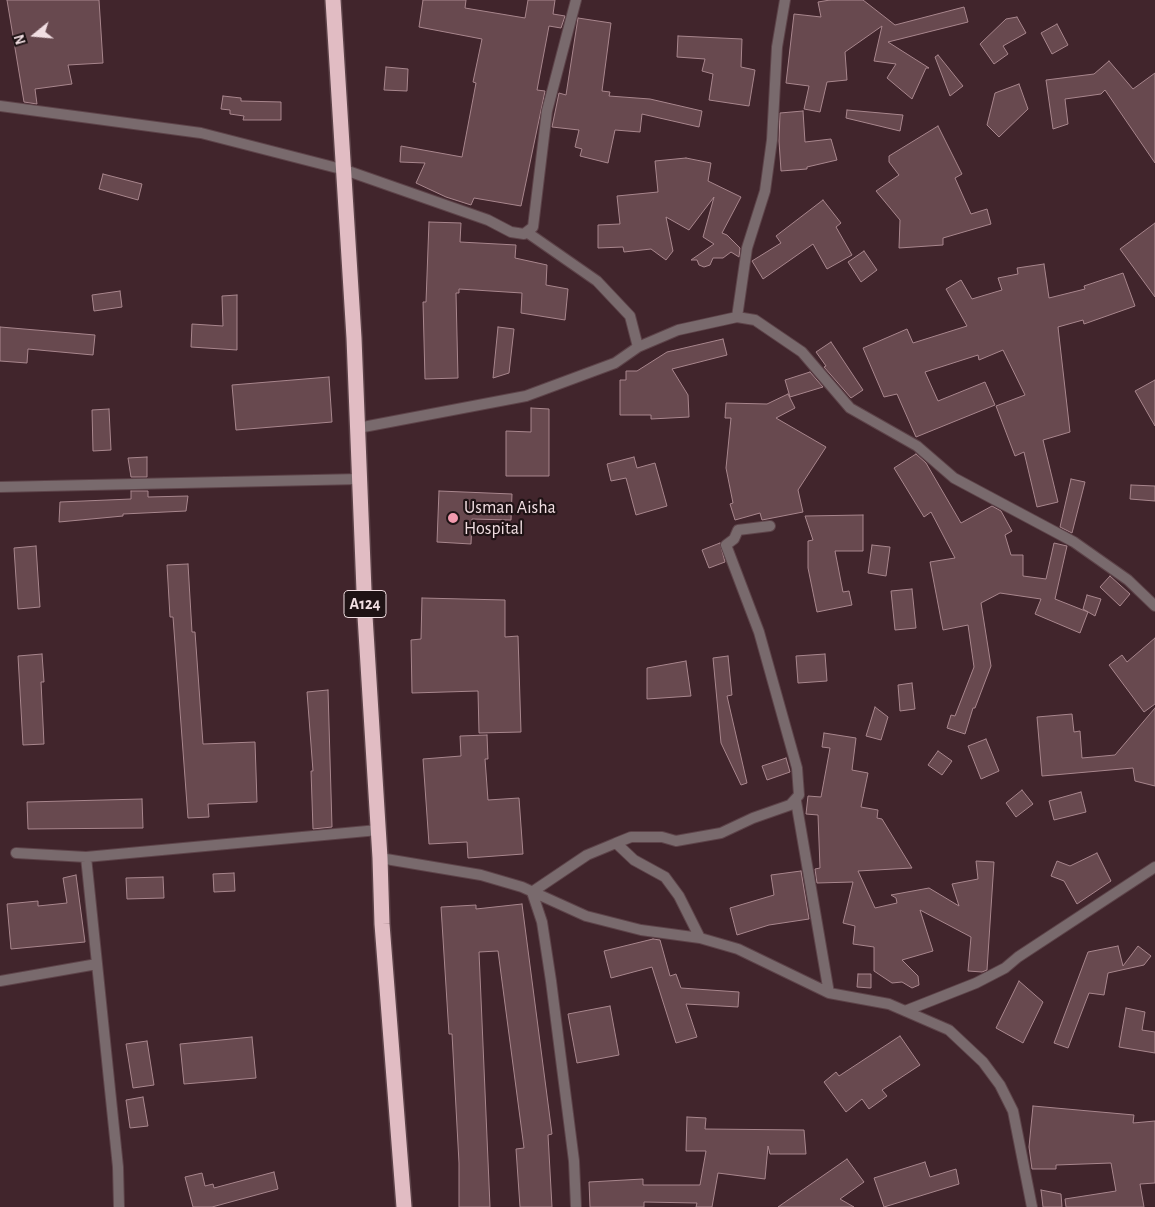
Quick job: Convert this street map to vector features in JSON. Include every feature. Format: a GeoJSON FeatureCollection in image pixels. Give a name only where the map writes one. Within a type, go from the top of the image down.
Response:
{"type":"FeatureCollection","features":[{"type":"Feature","properties":{"kind":"highway","name":"A124"},"geometry":{"type":"LineString","coordinates":[[333,0],[345,170],[365,616],[380,858],[382,924],[404,1207]]}},
{"type":"Feature","properties":{"kind":"street"},"geometry":{"type":"LineString","coordinates":[[528,233],[533,227],[547,111],[576,0]]}},
{"type":"Feature","properties":{"kind":"street"},"geometry":{"type":"LineString","coordinates":[[737,317],[747,248],[765,190],[772,140],[777,47],[785,0]]}},
{"type":"Feature","properties":{"kind":"street"},"geometry":{"type":"LineString","coordinates":[[0,106],[201,133],[345,170],[488,220],[511,232],[528,233],[598,281],[630,316],[638,347]]}},
{"type":"Feature","properties":{"kind":"street"},"geometry":{"type":"LineString","coordinates":[[358,428],[526,396],[615,363],[638,347],[678,330],[737,317],[755,320],[802,352],[850,408],[917,446],[954,478],[1074,542],[1128,580],[1155,606]]}},
{"type":"Feature","properties":{"kind":"street"},"geometry":{"type":"LineString","coordinates":[[0,487],[360,479]]}},
{"type":"Feature","properties":{"kind":"street"},"geometry":{"type":"LineString","coordinates":[[532,892],[587,855],[631,837],[662,837],[676,840],[713,835],[796,801],[799,796],[797,768],[759,632],[726,545],[734,539],[738,530],[770,526]]}},
{"type":"Feature","properties":{"kind":"street"},"geometry":{"type":"LineString","coordinates":[[796,801],[829,993]]}},
{"type":"Feature","properties":{"kind":"street"},"geometry":{"type":"LineString","coordinates":[[16,853],[86,856],[378,830]]}},
{"type":"Feature","properties":{"kind":"street"},"geometry":{"type":"LineString","coordinates":[[616,843],[634,860],[666,877],[679,896],[700,938]]}},
{"type":"Feature","properties":{"kind":"street"},"geometry":{"type":"LineString","coordinates":[[86,856],[118,1167],[119,1207]]}},
{"type":"Feature","properties":{"kind":"street"},"geometry":{"type":"LineString","coordinates":[[380,858],[481,876],[522,887],[586,916],[641,930],[700,938],[738,949],[829,993],[889,1004],[949,1030],[983,1062],[1000,1085],[1013,1111],[1032,1207]]}},
{"type":"Feature","properties":{"kind":"street"},"geometry":{"type":"LineString","coordinates":[[905,1011],[1005,968],[1018,957],[1155,867]]}},
{"type":"Feature","properties":{"kind":"street"},"geometry":{"type":"LineString","coordinates":[[532,892],[542,922],[551,981],[574,1161],[576,1207]]}},
{"type":"Feature","properties":{"kind":"street"},"geometry":{"type":"LineString","coordinates":[[0,981],[97,964]]}},
{"type":"Feature","properties":{"kind":"building"},"geometry":{"type":"Polygon","coordinates":[[[7,0],[99,0],[103,63],[68,65],[72,84],[35,89],[37,104],[24,102],[7,0]]]}},
{"type":"Feature","properties":{"kind":"building"},"geometry":{"type":"Polygon","coordinates":[[[423,0],[466,0],[465,8],[525,18],[528,0],[555,0],[553,14],[565,16],[561,28],[549,26],[537,90],[545,91],[521,206],[474,198],[471,205],[446,197],[416,183],[425,163],[400,162],[401,146],[462,157],[476,83],[473,82],[482,39],[419,27],[423,0]]]}},
{"type":"Feature","properties":{"kind":"building"},"geometry":{"type":"Polygon","coordinates":[[[863,0],[895,25],[964,7],[968,22],[888,42],[929,68],[926,68],[912,99],[887,78],[896,64],[874,61],[882,26],[845,52],[847,80],[827,82],[820,112],[804,109],[809,86],[786,83],[794,14],[821,17],[818,2],[863,0]]]}},
{"type":"Feature","properties":{"kind":"building"},"geometry":{"type":"Polygon","coordinates":[[[1017,17],[1026,33],[1003,46],[1008,54],[994,64],[980,44],[1006,19],[1017,17]]]}},
{"type":"Feature","properties":{"kind":"building"},"geometry":{"type":"Polygon","coordinates":[[[578,18],[611,23],[602,91],[610,92],[609,96],[650,99],[702,111],[699,127],[642,114],[640,132],[615,130],[608,163],[580,156],[582,149],[575,147],[579,130],[552,127],[559,93],[566,95],[578,18]]]}},
{"type":"Feature","properties":{"kind":"building"},"geometry":{"type":"Polygon","coordinates":[[[1057,24],[1068,45],[1052,54],[1041,33],[1057,24]]]}},
{"type":"Feature","properties":{"kind":"building"},"geometry":{"type":"Polygon","coordinates":[[[678,36],[742,39],[741,67],[755,70],[749,106],[709,100],[713,74],[702,71],[705,59],[677,57],[678,36]]]}},
{"type":"Feature","properties":{"kind":"building"},"geometry":{"type":"Polygon","coordinates":[[[938,55],[963,86],[950,96],[935,57],[938,55]]]}},
{"type":"Feature","properties":{"kind":"building"},"geometry":{"type":"Polygon","coordinates":[[[1109,61],[1133,89],[1155,73],[1155,163],[1105,90],[1101,94],[1065,99],[1068,124],[1053,129],[1046,80],[1094,74],[1109,61]]]}},
{"type":"Feature","properties":{"kind":"building"},"geometry":{"type":"Polygon","coordinates":[[[386,67],[408,69],[407,91],[384,90],[386,67]]]}},
{"type":"Feature","properties":{"kind":"building"},"geometry":{"type":"Polygon","coordinates":[[[1019,84],[1028,109],[999,137],[987,125],[995,93],[1019,84]]]}},
{"type":"Feature","properties":{"kind":"building"},"geometry":{"type":"Polygon","coordinates":[[[223,96],[241,98],[241,101],[281,102],[281,120],[243,120],[244,116],[230,114],[230,110],[221,109],[223,96]]]}},
{"type":"Feature","properties":{"kind":"building"},"geometry":{"type":"Polygon","coordinates":[[[847,110],[903,115],[900,131],[846,118],[847,110]]]}},
{"type":"Feature","properties":{"kind":"building"},"geometry":{"type":"Polygon","coordinates":[[[803,111],[805,142],[831,139],[837,160],[807,167],[807,169],[781,171],[780,113],[803,111]]]}},
{"type":"Feature","properties":{"kind":"building"},"geometry":{"type":"Polygon","coordinates":[[[938,126],[962,174],[955,178],[971,214],[987,209],[991,224],[943,238],[943,245],[899,248],[900,220],[876,191],[899,175],[889,162],[889,156],[938,126]]]}},
{"type":"Feature","properties":{"kind":"building"},"geometry":{"type":"Polygon","coordinates":[[[686,158],[711,163],[708,181],[741,197],[722,233],[727,235],[740,248],[739,257],[731,252],[723,258],[713,258],[710,265],[704,267],[699,265],[697,260],[691,260],[714,244],[703,237],[714,197],[689,230],[666,217],[673,251],[666,260],[651,249],[624,252],[623,247],[598,248],[598,225],[620,224],[617,196],[658,192],[655,161],[686,158]]]}},
{"type":"Feature","properties":{"kind":"building"},"geometry":{"type":"Polygon","coordinates":[[[103,174],[142,184],[138,200],[99,189],[103,174]]]}},
{"type":"Feature","properties":{"kind":"building"},"geometry":{"type":"Polygon","coordinates":[[[823,200],[841,223],[836,227],[852,255],[827,269],[813,244],[763,279],[752,261],[781,243],[776,236],[823,200]]]}},
{"type":"Feature","properties":{"kind":"building"},"geometry":{"type":"Polygon","coordinates":[[[429,222],[461,223],[460,242],[516,245],[515,258],[547,265],[546,285],[568,289],[565,320],[521,313],[522,293],[459,289],[459,293],[456,293],[458,378],[425,379],[423,302],[426,302],[429,222]]]}},
{"type":"Feature","properties":{"kind":"building"},"geometry":{"type":"Polygon","coordinates":[[[1155,223],[1155,297],[1120,249],[1155,223]]]}},
{"type":"Feature","properties":{"kind":"building"},"geometry":{"type":"Polygon","coordinates":[[[864,251],[877,270],[861,282],[848,262],[864,251]]]}},
{"type":"Feature","properties":{"kind":"building"},"geometry":{"type":"Polygon","coordinates":[[[1044,264],[1049,298],[1085,289],[1084,286],[1123,273],[1135,306],[1084,324],[1083,320],[1058,327],[1070,432],[1043,440],[1058,502],[1037,507],[1024,452],[1015,456],[996,406],[1025,395],[1003,350],[979,360],[978,355],[925,372],[938,401],[985,382],[995,405],[916,437],[897,394],[884,397],[863,348],[907,329],[913,343],[967,326],[946,289],[961,280],[972,299],[1002,290],[998,278],[1018,274],[1017,268],[1044,264]]]}},
{"type":"Feature","properties":{"kind":"building"},"geometry":{"type":"Polygon","coordinates":[[[120,291],[122,307],[94,311],[92,295],[120,291]]]}},
{"type":"Feature","properties":{"kind":"building"},"geometry":{"type":"Polygon","coordinates":[[[237,295],[237,350],[191,347],[192,324],[223,326],[222,296],[237,295]]]}},
{"type":"Feature","properties":{"kind":"building"},"geometry":{"type":"Polygon","coordinates":[[[0,327],[95,335],[93,355],[28,349],[27,363],[0,361],[0,327]]]}},
{"type":"Feature","properties":{"kind":"building"},"geometry":{"type":"Polygon","coordinates":[[[498,327],[514,329],[509,373],[493,378],[498,327]]]}},
{"type":"Feature","properties":{"kind":"building"},"geometry":{"type":"Polygon","coordinates":[[[723,339],[727,355],[672,369],[688,395],[689,417],[651,419],[651,415],[620,415],[620,380],[626,380],[626,371],[637,371],[667,352],[723,339]]]}},
{"type":"Feature","properties":{"kind":"building"},"geometry":{"type":"Polygon","coordinates":[[[831,342],[863,390],[851,398],[824,367],[826,366],[816,352],[831,342]]]}},
{"type":"Feature","properties":{"kind":"building"},"geometry":{"type":"Polygon","coordinates":[[[810,372],[823,387],[790,397],[785,380],[810,372]]]}},
{"type":"Feature","properties":{"kind":"building"},"geometry":{"type":"Polygon","coordinates":[[[329,377],[332,422],[236,430],[232,385],[329,377]]]}},
{"type":"Feature","properties":{"kind":"building"},"geometry":{"type":"Polygon","coordinates":[[[1155,380],[1155,426],[1135,391],[1155,380]]]}},
{"type":"Feature","properties":{"kind":"building"},"geometry":{"type":"Polygon","coordinates":[[[788,394],[795,408],[776,418],[826,447],[798,490],[803,512],[762,520],[760,513],[735,520],[730,504],[733,503],[726,468],[731,418],[725,418],[726,403],[767,404],[788,394]]]}},
{"type":"Feature","properties":{"kind":"building"},"geometry":{"type":"Polygon","coordinates":[[[531,408],[549,409],[549,476],[506,476],[506,431],[531,432],[531,408]]]}},
{"type":"Feature","properties":{"kind":"building"},"geometry":{"type":"Polygon","coordinates":[[[109,409],[111,450],[93,451],[92,410],[109,409]]]}},
{"type":"Feature","properties":{"kind":"building"},"geometry":{"type":"Polygon","coordinates":[[[916,454],[926,463],[961,523],[992,506],[1001,511],[1012,531],[1005,535],[1011,555],[1023,555],[1023,576],[1046,579],[1054,543],[1067,546],[1055,599],[1088,612],[1080,633],[1035,614],[1041,599],[1000,593],[981,603],[991,666],[975,708],[973,708],[965,734],[947,728],[951,715],[955,716],[974,667],[968,625],[943,630],[930,562],[955,558],[931,512],[924,517],[894,468],[916,454]]]}},
{"type":"Feature","properties":{"kind":"building"},"geometry":{"type":"Polygon","coordinates":[[[147,457],[147,477],[131,477],[128,458],[147,457]]]}},
{"type":"Feature","properties":{"kind":"building"},"geometry":{"type":"Polygon","coordinates":[[[634,457],[637,468],[655,463],[667,506],[636,515],[626,478],[611,481],[607,464],[634,457]]]}},
{"type":"Feature","properties":{"kind":"building"},"geometry":{"type":"Polygon","coordinates":[[[1071,479],[1085,482],[1072,533],[1060,527],[1071,479]]]}},
{"type":"Feature","properties":{"kind":"building"},"geometry":{"type":"Polygon","coordinates":[[[1131,485],[1155,486],[1155,501],[1130,499],[1131,485]]]}},
{"type":"Feature","properties":{"kind":"building"},"geometry":{"type":"Polygon","coordinates":[[[131,491],[148,491],[148,497],[188,496],[186,511],[123,514],[123,516],[59,522],[60,502],[131,499],[131,491]]]}},
{"type":"Feature","properties":{"kind":"building"},"geometry":{"type":"Polygon","coordinates":[[[439,491],[512,494],[511,520],[472,519],[471,544],[437,542],[439,491]]]}},
{"type":"Feature","properties":{"kind":"building"},"geometry":{"type":"Polygon","coordinates":[[[863,515],[863,551],[835,551],[843,592],[849,591],[852,605],[817,612],[808,568],[808,541],[813,540],[805,516],[863,515]]]}},
{"type":"Feature","properties":{"kind":"building"},"geometry":{"type":"Polygon","coordinates":[[[720,543],[725,562],[709,568],[702,550],[720,543]]]}},
{"type":"Feature","properties":{"kind":"building"},"geometry":{"type":"Polygon","coordinates":[[[872,545],[890,547],[886,576],[868,573],[872,545]]]}},
{"type":"Feature","properties":{"kind":"building"},"geometry":{"type":"Polygon","coordinates":[[[36,546],[40,607],[18,609],[14,548],[36,546]]]}},
{"type":"Feature","properties":{"kind":"building"},"geometry":{"type":"Polygon","coordinates":[[[188,564],[192,632],[195,632],[203,744],[255,742],[257,802],[208,804],[209,817],[188,818],[173,617],[170,617],[167,565],[188,564]]]}},
{"type":"Feature","properties":{"kind":"building"},"geometry":{"type":"Polygon","coordinates":[[[1110,576],[1130,594],[1120,606],[1100,587],[1110,576]]]}},
{"type":"Feature","properties":{"kind":"building"},"geometry":{"type":"Polygon","coordinates":[[[912,589],[916,628],[895,630],[891,591],[912,589]]]}},
{"type":"Feature","properties":{"kind":"building"},"geometry":{"type":"Polygon","coordinates":[[[1087,595],[1101,599],[1095,616],[1083,609],[1087,595]]]}},
{"type":"Feature","properties":{"kind":"building"},"geometry":{"type":"Polygon","coordinates":[[[422,598],[505,600],[505,637],[518,636],[521,732],[479,733],[478,691],[412,693],[411,640],[421,639],[422,598]]]}},
{"type":"Feature","properties":{"kind":"building"},"geometry":{"type":"Polygon","coordinates":[[[1155,638],[1155,704],[1144,712],[1109,665],[1122,655],[1127,662],[1155,638]]]}},
{"type":"Feature","properties":{"kind":"building"},"geometry":{"type":"Polygon","coordinates":[[[42,654],[44,682],[41,682],[44,744],[23,745],[18,656],[42,654]]]}},
{"type":"Feature","properties":{"kind":"building"},"geometry":{"type":"Polygon","coordinates":[[[825,654],[827,681],[798,683],[796,656],[825,654]]]}},
{"type":"Feature","properties":{"kind":"building"},"geometry":{"type":"Polygon","coordinates":[[[728,656],[732,695],[727,696],[747,783],[741,785],[721,743],[713,658],[728,656]]]}},
{"type":"Feature","properties":{"kind":"building"},"geometry":{"type":"Polygon","coordinates":[[[686,661],[691,696],[647,699],[647,668],[686,661]]]}},
{"type":"Feature","properties":{"kind":"building"},"geometry":{"type":"Polygon","coordinates":[[[912,683],[915,709],[900,711],[898,685],[912,683]]]}},
{"type":"Feature","properties":{"kind":"building"},"geometry":{"type":"Polygon","coordinates":[[[328,690],[332,827],[313,829],[311,771],[313,771],[307,692],[328,690]]]}},
{"type":"Feature","properties":{"kind":"building"},"geometry":{"type":"Polygon","coordinates":[[[875,707],[888,717],[881,740],[866,736],[875,707]]]}},
{"type":"Feature","properties":{"kind":"building"},"geometry":{"type":"Polygon","coordinates":[[[1155,708],[1155,786],[1135,781],[1133,768],[1042,776],[1037,717],[1072,714],[1074,732],[1080,731],[1082,758],[1115,755],[1155,708]]]}},
{"type":"Feature","properties":{"kind":"building"},"geometry":{"type":"Polygon","coordinates":[[[824,733],[856,738],[852,770],[868,773],[861,807],[878,810],[877,818],[882,819],[912,868],[858,871],[875,908],[897,903],[896,898],[891,895],[929,888],[959,906],[952,884],[978,879],[976,861],[994,862],[987,970],[982,972],[968,971],[971,937],[920,910],[933,951],[902,960],[918,976],[919,985],[912,988],[902,982],[892,983],[874,971],[874,947],[853,944],[855,926],[843,923],[853,882],[817,883],[815,869],[820,868],[818,815],[806,814],[808,796],[821,797],[830,748],[822,747],[824,733]]]}},
{"type":"Feature","properties":{"kind":"building"},"geometry":{"type":"Polygon","coordinates":[[[487,735],[488,759],[485,759],[488,800],[519,798],[523,854],[468,858],[467,842],[429,844],[423,759],[461,756],[460,736],[487,735]]]}},
{"type":"Feature","properties":{"kind":"building"},"geometry":{"type":"Polygon","coordinates":[[[986,739],[999,771],[981,779],[968,746],[986,739]]]}},
{"type":"Feature","properties":{"kind":"building"},"geometry":{"type":"Polygon","coordinates":[[[938,751],[952,761],[942,775],[928,765],[938,751]]]}},
{"type":"Feature","properties":{"kind":"building"},"geometry":{"type":"Polygon","coordinates":[[[786,758],[790,772],[767,780],[762,766],[786,758]]]}},
{"type":"Feature","properties":{"kind":"building"},"geometry":{"type":"Polygon","coordinates":[[[1022,790],[1033,804],[1016,817],[1006,803],[1022,790]]]}},
{"type":"Feature","properties":{"kind":"building"},"geometry":{"type":"Polygon","coordinates":[[[1081,792],[1086,812],[1054,820],[1049,801],[1081,792]]]}},
{"type":"Feature","properties":{"kind":"building"},"geometry":{"type":"Polygon","coordinates":[[[142,799],[143,828],[28,829],[27,802],[142,799]]]}},
{"type":"Feature","properties":{"kind":"building"},"geometry":{"type":"Polygon","coordinates":[[[1097,853],[1111,881],[1077,904],[1064,881],[1051,876],[1057,861],[1070,866],[1097,853]]]}},
{"type":"Feature","properties":{"kind":"building"},"geometry":{"type":"Polygon","coordinates":[[[801,871],[809,919],[769,925],[737,935],[730,908],[774,895],[771,875],[801,871]]]}},
{"type":"Feature","properties":{"kind":"building"},"geometry":{"type":"Polygon","coordinates":[[[234,873],[235,891],[214,892],[213,874],[234,873]]]}},
{"type":"Feature","properties":{"kind":"building"},"geometry":{"type":"Polygon","coordinates":[[[76,875],[85,942],[11,949],[7,904],[38,901],[38,906],[67,903],[63,878],[76,875]]]}},
{"type":"Feature","properties":{"kind":"building"},"geometry":{"type":"Polygon","coordinates":[[[163,877],[164,898],[127,899],[126,878],[163,877]]]}},
{"type":"Feature","properties":{"kind":"building"},"geometry":{"type":"Polygon","coordinates":[[[522,904],[552,1134],[548,1135],[552,1207],[520,1207],[516,1149],[524,1148],[498,951],[479,952],[490,1207],[459,1207],[459,1163],[452,1034],[449,1034],[441,907],[476,905],[476,909],[522,904]]]}},
{"type":"Feature","properties":{"kind":"building"},"geometry":{"type":"Polygon","coordinates":[[[653,939],[660,940],[670,976],[676,974],[681,988],[739,992],[738,1007],[686,1004],[697,1037],[676,1043],[652,967],[611,978],[604,951],[653,939]]]}},
{"type":"Feature","properties":{"kind":"building"},"geometry":{"type":"Polygon","coordinates":[[[1118,946],[1123,966],[1138,946],[1151,956],[1144,965],[1108,973],[1104,995],[1089,993],[1068,1048],[1054,1043],[1088,952],[1118,946]]]}},
{"type":"Feature","properties":{"kind":"building"},"geometry":{"type":"Polygon","coordinates":[[[858,974],[871,974],[871,988],[857,987],[858,974]]]}},
{"type":"Feature","properties":{"kind":"building"},"geometry":{"type":"Polygon","coordinates":[[[1019,981],[1043,1002],[1023,1043],[996,1028],[1019,981]]]}},
{"type":"Feature","properties":{"kind":"building"},"geometry":{"type":"Polygon","coordinates":[[[610,1006],[619,1055],[577,1063],[568,1014],[610,1006]]]}},
{"type":"Feature","properties":{"kind":"building"},"geometry":{"type":"Polygon","coordinates":[[[1126,1008],[1145,1012],[1142,1030],[1155,1032],[1155,1053],[1119,1047],[1126,1008]]]}},
{"type":"Feature","properties":{"kind":"building"},"geometry":{"type":"Polygon","coordinates":[[[900,1036],[920,1065],[882,1090],[887,1096],[869,1109],[862,1099],[846,1112],[824,1082],[836,1072],[839,1076],[900,1036]]]}},
{"type":"Feature","properties":{"kind":"building"},"geometry":{"type":"Polygon","coordinates":[[[252,1037],[256,1078],[184,1084],[180,1044],[252,1037]]]}},
{"type":"Feature","properties":{"kind":"building"},"geometry":{"type":"Polygon","coordinates":[[[147,1041],[154,1085],[133,1088],[126,1044],[147,1041]]]}},
{"type":"Feature","properties":{"kind":"building"},"geometry":{"type":"Polygon","coordinates":[[[143,1097],[148,1126],[130,1128],[126,1100],[143,1097]]]}},
{"type":"Feature","properties":{"kind":"building"},"geometry":{"type":"Polygon","coordinates":[[[1033,1106],[1134,1115],[1133,1123],[1155,1121],[1155,1183],[1140,1184],[1144,1207],[1066,1207],[1065,1199],[1116,1191],[1111,1163],[1056,1165],[1056,1169],[1032,1169],[1029,1147],[1033,1106]]]}},
{"type":"Feature","properties":{"kind":"building"},"geometry":{"type":"Polygon","coordinates":[[[687,1117],[706,1118],[705,1129],[804,1130],[806,1154],[770,1154],[768,1146],[765,1179],[718,1173],[712,1207],[696,1207],[697,1203],[644,1202],[644,1207],[590,1207],[589,1182],[643,1179],[643,1185],[700,1185],[706,1151],[686,1151],[687,1117]]]}},
{"type":"Feature","properties":{"kind":"building"},"geometry":{"type":"Polygon","coordinates":[[[847,1159],[864,1182],[840,1199],[854,1207],[778,1207],[847,1159]]]}},
{"type":"Feature","properties":{"kind":"building"},"geometry":{"type":"Polygon","coordinates":[[[925,1162],[930,1177],[956,1169],[959,1184],[884,1207],[874,1178],[925,1162]]]}},
{"type":"Feature","properties":{"kind":"building"},"geometry":{"type":"Polygon","coordinates":[[[274,1172],[278,1189],[212,1207],[193,1207],[185,1177],[202,1173],[205,1186],[213,1184],[214,1188],[274,1172]]]}},
{"type":"Feature","properties":{"kind":"building"},"geometry":{"type":"Polygon","coordinates":[[[1041,1190],[1061,1194],[1062,1207],[1043,1207],[1041,1190]]]}},
{"type":"Feature","properties":{"kind":"place","name":"Usman Aisha Hospital"},"geometry":{"type":"Point","coordinates":[453,518]}}]}
